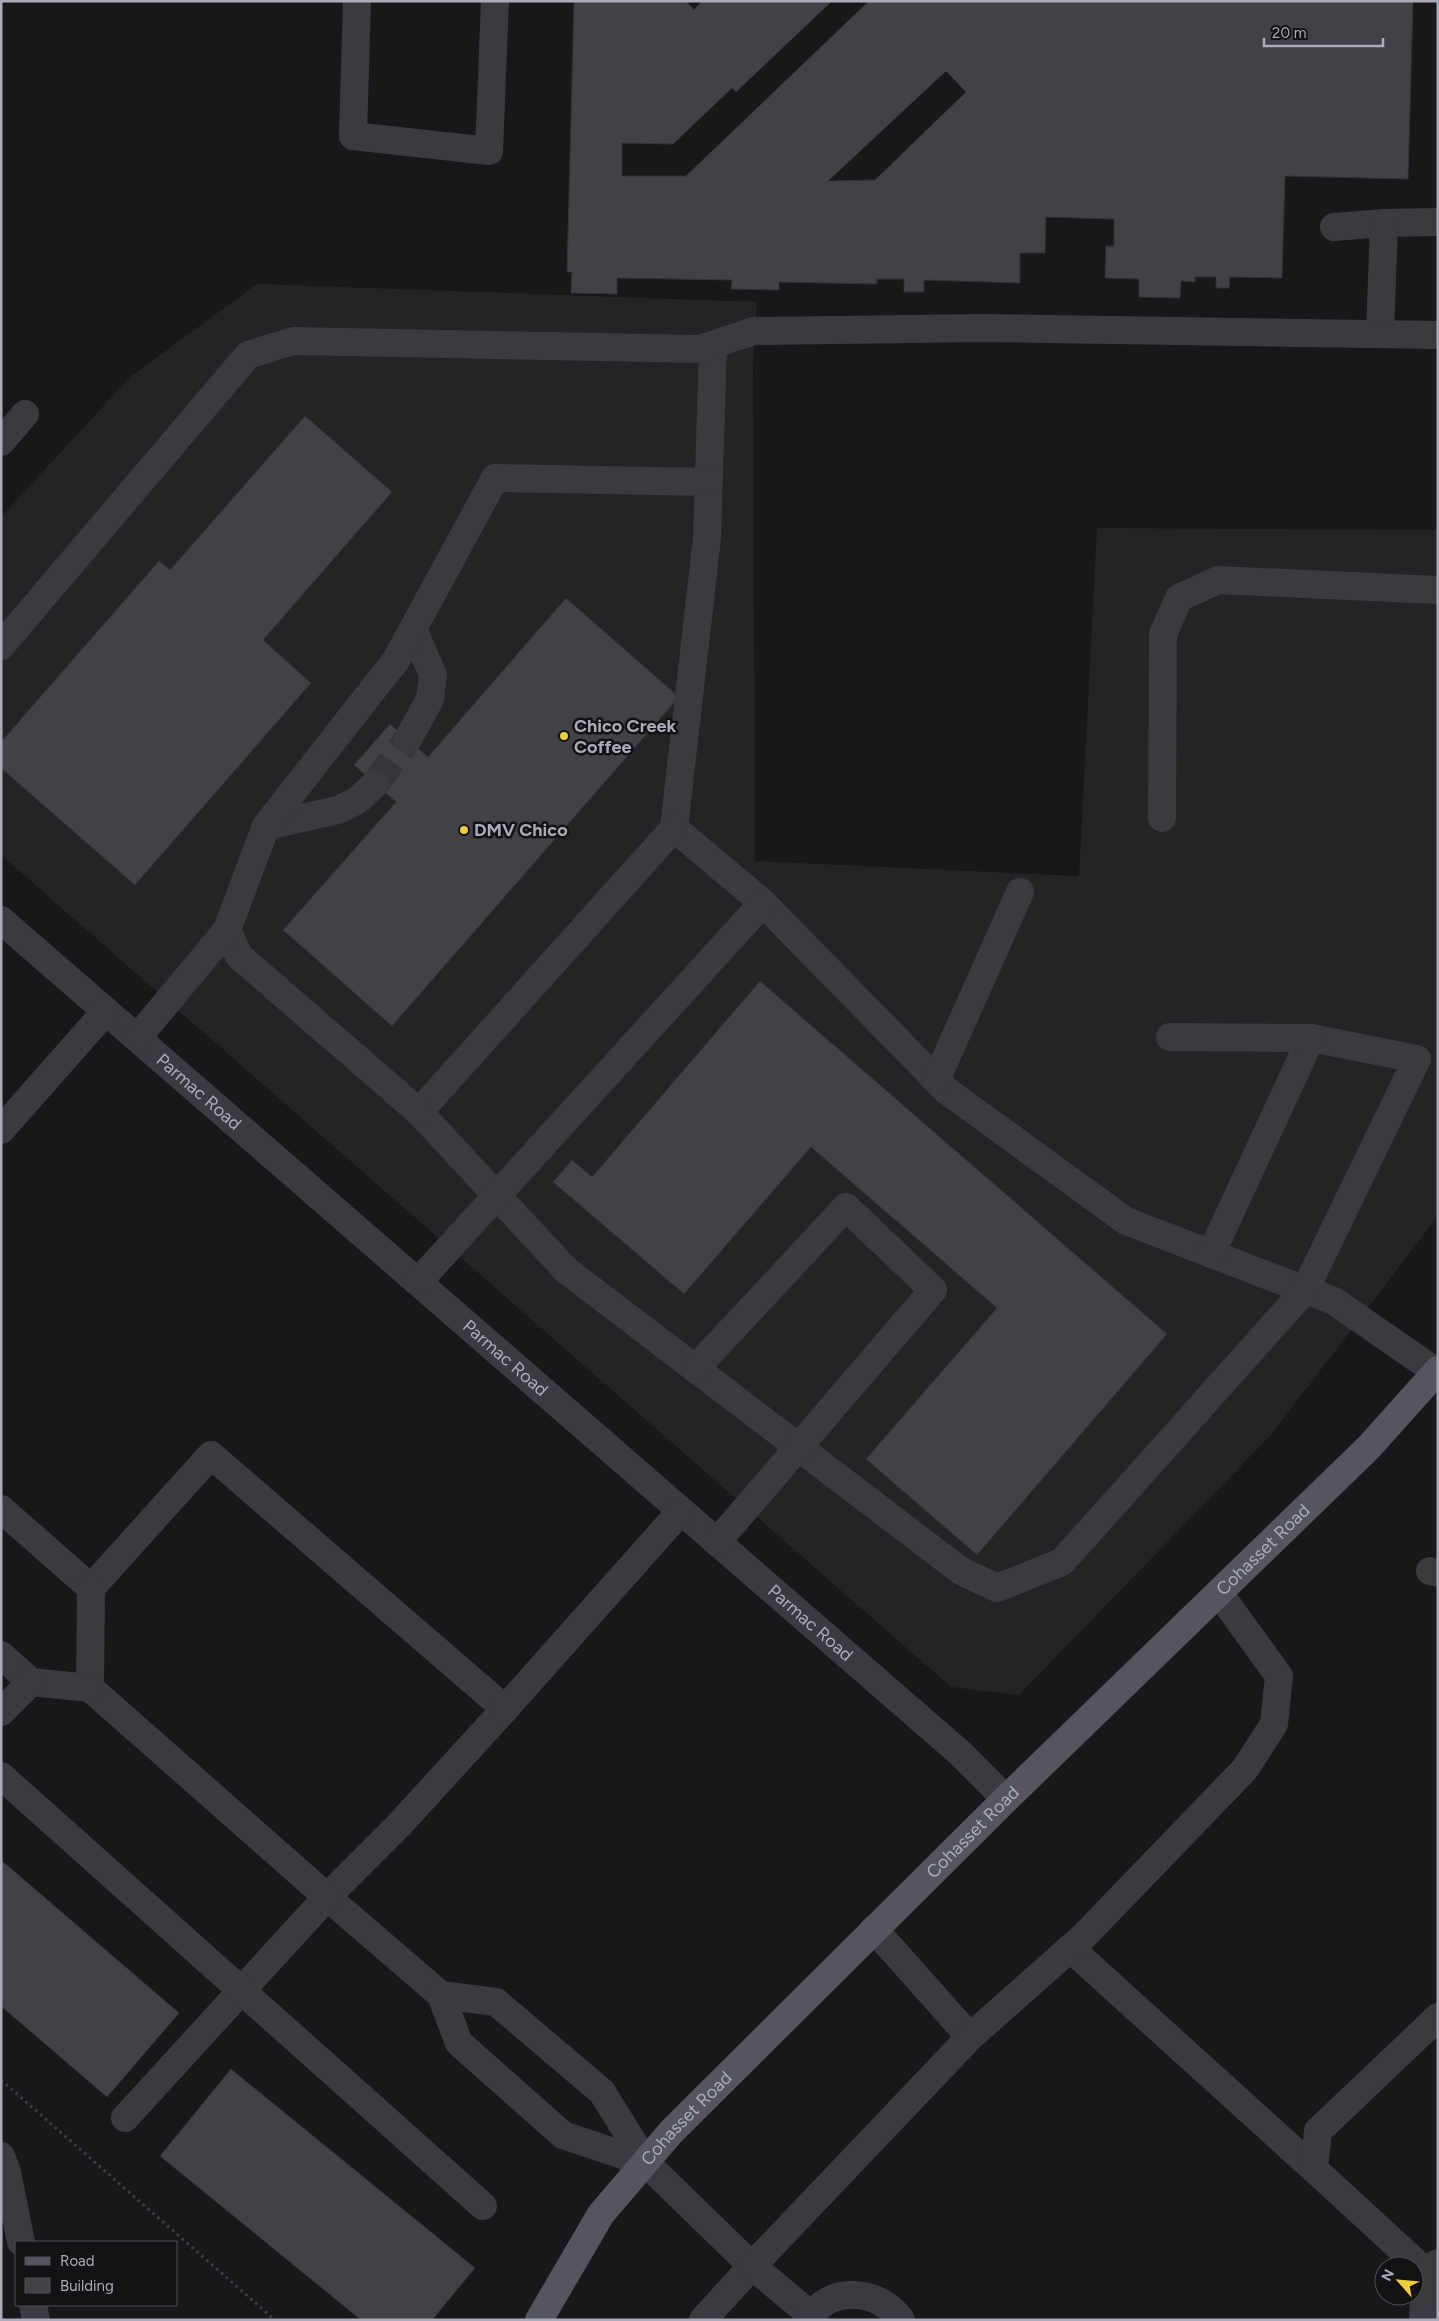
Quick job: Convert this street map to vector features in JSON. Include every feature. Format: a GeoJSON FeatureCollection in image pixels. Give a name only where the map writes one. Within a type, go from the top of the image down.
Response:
{"type":"FeatureCollection","features":[{"type":"Feature","properties":{"kind":"main road","name":"Cohasset Road"},"geometry":{"type":"LineString","coordinates":[[539,2320],[601,2214],[671,2132],[1006,1799],[1369,1447],[1437,1372]]}},
{"type":"Feature","properties":{"kind":"street"},"geometry":{"type":"LineString","coordinates":[[357,1],[353,136],[489,151],[495,1]]}},
{"type":"Feature","properties":{"kind":"street"},"geometry":{"type":"LineString","coordinates":[[1334,228],[1384,223],[1438,222]]}},
{"type":"Feature","properties":{"kind":"street"},"geometry":{"type":"LineString","coordinates":[[1380,334],[1384,223]]}},
{"type":"Feature","properties":{"kind":"street"},"geometry":{"type":"LineString","coordinates":[[1,646],[248,355],[293,340],[700,349],[754,331],[983,328],[1438,334]]}},
{"type":"Feature","properties":{"kind":"street"},"geometry":{"type":"LineString","coordinates":[[419,1112],[674,828],[707,538],[713,345]]}},
{"type":"Feature","properties":{"kind":"street"},"geometry":{"type":"LineString","coordinates":[[1,442],[25,414]]}},
{"type":"Feature","properties":{"kind":"street"},"geometry":{"type":"LineString","coordinates":[[138,1037],[227,930],[266,826],[396,660],[495,478],[709,482]]}},
{"type":"Feature","properties":{"kind":"street"},"geometry":{"type":"LineString","coordinates":[[1162,818],[1163,634],[1179,598],[1218,580],[1438,590]]}},
{"type":"Feature","properties":{"kind":"street"},"geometry":{"type":"LineString","coordinates":[[408,740],[430,699],[434,675],[414,629]]}},
{"type":"Feature","properties":{"kind":"street"},"geometry":{"type":"LineString","coordinates":[[266,826],[338,810],[358,800],[375,784]]}},
{"type":"Feature","properties":{"kind":"street"},"geometry":{"type":"LineString","coordinates":[[674,828],[763,904],[947,1091],[1126,1221],[1334,1301],[1437,1372]]}},
{"type":"Feature","properties":{"kind":"street"},"geometry":{"type":"LineString","coordinates":[[936,1080],[1020,892]]}},
{"type":"Feature","properties":{"kind":"street"},"geometry":{"type":"LineString","coordinates":[[418,1282],[763,904]]}},
{"type":"Feature","properties":{"kind":"street","name":"Parmac Road"},"geometry":{"type":"LineString","coordinates":[[1,920],[138,1037],[960,1753],[1006,1799]]}},
{"type":"Feature","properties":{"kind":"street"},"geometry":{"type":"LineString","coordinates":[[227,930],[240,956],[419,1112],[566,1270],[961,1571],[997,1588],[1062,1562],[1306,1290],[1427,1061],[1312,1038],[1170,1037]]}},
{"type":"Feature","properties":{"kind":"street"},"geometry":{"type":"LineString","coordinates":[[1,1130],[106,1011]]}},
{"type":"Feature","properties":{"kind":"street"},"geometry":{"type":"LineString","coordinates":[[1211,1254],[1312,1038]]}},
{"type":"Feature","properties":{"kind":"street"},"geometry":{"type":"LineString","coordinates":[[695,1369],[846,1207],[933,1290],[717,1542]]}},
{"type":"Feature","properties":{"kind":"street"},"geometry":{"type":"LineString","coordinates":[[90,1688],[91,1588],[211,1454],[505,1709]]}},
{"type":"Feature","properties":{"kind":"street"},"geometry":{"type":"LineString","coordinates":[[1,1509],[91,1588]]}},
{"type":"Feature","properties":{"kind":"street"},"geometry":{"type":"LineString","coordinates":[[125,2118],[327,1897],[399,1825],[681,1511]]}},
{"type":"Feature","properties":{"kind":"street"},"geometry":{"type":"LineString","coordinates":[[703,2320],[970,2036],[1070,1948],[1245,1769],[1274,1724],[1279,1676],[1218,1593]]}},
{"type":"Feature","properties":{"kind":"street"},"geometry":{"type":"LineString","coordinates":[[1,1655],[31,1682],[90,1688],[441,1995],[460,2043],[563,2135],[646,2163]]}},
{"type":"Feature","properties":{"kind":"street"},"geometry":{"type":"LineString","coordinates":[[1,1712],[31,1682]]}},
{"type":"Feature","properties":{"kind":"street"},"geometry":{"type":"LineString","coordinates":[[1,1776],[482,2206]]}},
{"type":"Feature","properties":{"kind":"street"},"geometry":{"type":"LineString","coordinates":[[874,1929],[970,2036]]}},
{"type":"Feature","properties":{"kind":"street"},"geometry":{"type":"LineString","coordinates":[[1070,1948],[1314,2169],[1432,2267],[1423,2320]]}},
{"type":"Feature","properties":{"kind":"street"},"geometry":{"type":"LineString","coordinates":[[441,1995],[496,2002],[602,2092],[646,2163],[752,2266],[810,2317],[825,2302],[843,2295],[862,2294],[880,2300],[894,2310],[901,2320]]}},
{"type":"Feature","properties":{"kind":"street"},"geometry":{"type":"LineString","coordinates":[[1314,2169],[1318,2131],[1438,2017]]}},
{"type":"Feature","properties":{"kind":"street"},"geometry":{"type":"LineString","coordinates":[[1,2156],[7,2172],[21,2241]]}},
{"type":"Feature","properties":{"kind":"street"},"geometry":{"type":"LineString","coordinates":[[33,2306],[36,2320]]}},
{"type":"Feature","properties":{"kind":"path"},"geometry":{"type":"LineString","coordinates":[[1,2080],[275,2320]]}},
{"type":"Feature","properties":{"kind":"shaded area"},"geometry":{"type":"Polygon","coordinates":[[[257,284],[757,302],[753,364],[755,861],[1079,876],[1097,528],[1438,530],[1438,1216],[1271,1435],[1019,1695],[951,1687],[1,855],[1,517],[130,377],[257,284]]]}},
{"type":"Feature","properties":{"kind":"building"},"geometry":{"type":"Polygon","coordinates":[[[574,1],[686,1],[694,10],[702,1],[832,1],[736,92],[732,88],[673,144],[622,143],[622,176],[686,176],[869,1],[1413,1],[1408,179],[1285,176],[1282,278],[1230,277],[1229,288],[1216,288],[1216,277],[1195,277],[1195,282],[1181,281],[1180,298],[1139,297],[1139,279],[1105,278],[1106,246],[1114,246],[1114,219],[1046,217],[1045,253],[1020,253],[1020,283],[924,280],[924,292],[904,292],[904,279],[877,279],[877,284],[779,282],[779,290],[731,289],[732,280],[617,278],[617,294],[571,293],[572,272],[567,272],[574,1]],[[946,71],[828,181],[875,180],[966,92],[946,71]]]}},
{"type":"Feature","properties":{"kind":"building"},"geometry":{"type":"Polygon","coordinates":[[[305,416],[392,492],[263,640],[311,683],[135,885],[1,768],[1,742],[159,561],[170,570],[305,416]]]}},
{"type":"Feature","properties":{"kind":"building"},"geometry":{"type":"Polygon","coordinates":[[[566,598],[679,697],[392,1026],[283,930],[396,802],[354,765],[390,724],[428,757],[566,598]]]}},
{"type":"Feature","properties":{"kind":"building"},"geometry":{"type":"Polygon","coordinates":[[[760,981],[1167,1334],[977,1555],[866,1459],[997,1308],[811,1147],[684,1294],[553,1182],[572,1160],[592,1177],[760,981]]]}},
{"type":"Feature","properties":{"kind":"building"},"geometry":{"type":"Polygon","coordinates":[[[1,1860],[179,2013],[107,2097],[1,2006],[1,1860]]]}},
{"type":"Feature","properties":{"kind":"building"},"geometry":{"type":"Polygon","coordinates":[[[231,2069],[475,2268],[432,2320],[361,2320],[160,2156],[231,2069]]]}},
{"type":"Feature","properties":{"kind":"tunnel"},"geometry":{"type":"LineString","coordinates":[[375,784],[408,739]]}},
{"type":"Feature","properties":{"kind":"place","name":"Chico Creek Coffee"},"geometry":{"type":"Point","coordinates":[564,736]}},
{"type":"Feature","properties":{"kind":"place","name":"DMV Chico"},"geometry":{"type":"Point","coordinates":[464,830]}}]}
